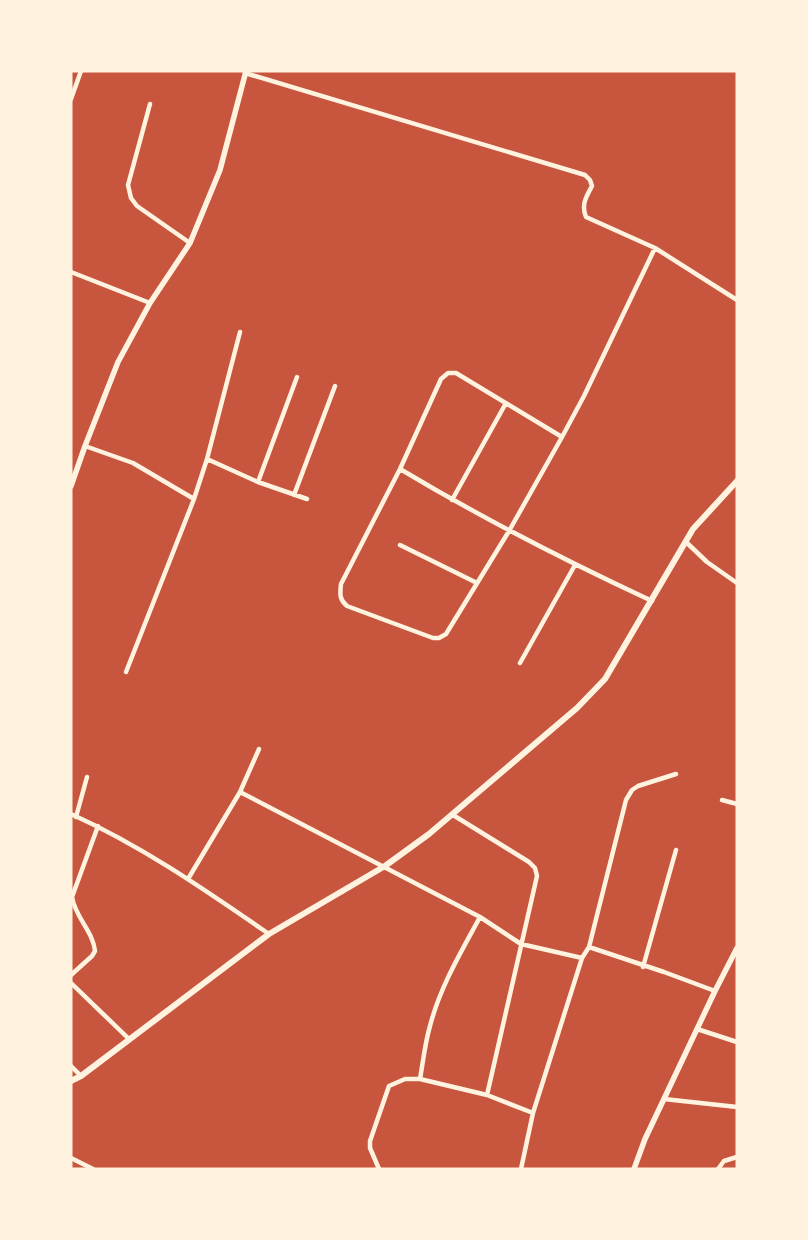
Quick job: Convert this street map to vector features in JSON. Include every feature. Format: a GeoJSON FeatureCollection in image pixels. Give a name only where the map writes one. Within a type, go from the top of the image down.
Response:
{"type":"FeatureCollection","features":[{"type":"Feature","properties":{"kind":"main road"},"geometry":{"type":"LineString","coordinates":[[71,1081],[81,1076],[269,934],[385,866],[430,834],[577,708],[605,679],[693,530],[737,481]]}},
{"type":"Feature","properties":{"kind":"street"},"geometry":{"type":"LineString","coordinates":[[71,99],[81,71]]}},
{"type":"Feature","properties":{"kind":"street"},"geometry":{"type":"LineString","coordinates":[[71,486],[118,362],[150,303],[190,243],[220,170],[246,72],[585,175],[590,180],[592,186],[584,202],[583,210],[586,217],[655,248],[737,300]]}},
{"type":"Feature","properties":{"kind":"street"},"geometry":{"type":"LineString","coordinates":[[150,104],[128,185],[131,198],[137,206],[190,243]]}},
{"type":"Feature","properties":{"kind":"street"},"geometry":{"type":"LineString","coordinates":[[562,437],[456,373],[448,373],[441,379],[400,469],[341,584],[340,594],[342,601],[347,606],[439,638],[446,634],[509,532],[562,437],[655,248]]}},
{"type":"Feature","properties":{"kind":"street"},"geometry":{"type":"LineString","coordinates":[[71,272],[150,303]]}},
{"type":"Feature","properties":{"kind":"street"},"geometry":{"type":"LineString","coordinates":[[126,672],[194,499],[207,459],[240,332]]}},
{"type":"Feature","properties":{"kind":"street"},"geometry":{"type":"LineString","coordinates":[[258,482],[297,377]]}},
{"type":"Feature","properties":{"kind":"street"},"geometry":{"type":"LineString","coordinates":[[294,495],[335,386]]}},
{"type":"Feature","properties":{"kind":"street"},"geometry":{"type":"LineString","coordinates":[[452,500],[506,403]]}},
{"type":"Feature","properties":{"kind":"street"},"geometry":{"type":"LineString","coordinates":[[85,446],[133,463],[194,499]]}},
{"type":"Feature","properties":{"kind":"street"},"geometry":{"type":"LineString","coordinates":[[207,459],[258,482],[307,499]]}},
{"type":"Feature","properties":{"kind":"street"},"geometry":{"type":"LineString","coordinates":[[400,469],[509,532],[575,566],[652,601]]}},
{"type":"Feature","properties":{"kind":"street"},"geometry":{"type":"LineString","coordinates":[[686,542],[707,562],[737,584]]}},
{"type":"Feature","properties":{"kind":"street"},"geometry":{"type":"LineString","coordinates":[[400,545],[477,583]]}},
{"type":"Feature","properties":{"kind":"street"},"geometry":{"type":"LineString","coordinates":[[520,663],[575,566]]}},
{"type":"Feature","properties":{"kind":"street"},"geometry":{"type":"LineString","coordinates":[[188,879],[240,792],[259,749]]}},
{"type":"Feature","properties":{"kind":"street"},"geometry":{"type":"LineString","coordinates":[[521,1169],[533,1113],[582,958],[588,948],[626,800],[632,790],[638,786],[676,774]]}},
{"type":"Feature","properties":{"kind":"street"},"geometry":{"type":"LineString","coordinates":[[87,777],[74,816],[98,826],[188,879],[269,934]]}},
{"type":"Feature","properties":{"kind":"street"},"geometry":{"type":"LineString","coordinates":[[240,792],[480,917],[521,944],[582,958]]}},
{"type":"Feature","properties":{"kind":"street"},"geometry":{"type":"LineString","coordinates":[[722,800],[737,804]]}},
{"type":"Feature","properties":{"kind":"street"},"geometry":{"type":"LineString","coordinates":[[453,815],[530,862],[535,868],[537,876],[487,1095]]}},
{"type":"Feature","properties":{"kind":"street"},"geometry":{"type":"LineString","coordinates":[[71,975],[96,951],[94,941],[73,905],[72,897],[98,826]]}},
{"type":"Feature","properties":{"kind":"street"},"geometry":{"type":"LineString","coordinates":[[643,967],[676,850]]}},
{"type":"Feature","properties":{"kind":"street"},"geometry":{"type":"LineString","coordinates":[[420,1079],[430,1026],[437,1002],[448,976],[480,917]]}},
{"type":"Feature","properties":{"kind":"street"},"geometry":{"type":"LineString","coordinates":[[588,948],[643,967],[664,972],[715,991]]}},
{"type":"Feature","properties":{"kind":"street"},"geometry":{"type":"LineString","coordinates":[[634,1169],[645,1138],[715,991],[734,960],[737,948]]}},
{"type":"Feature","properties":{"kind":"street"},"geometry":{"type":"LineString","coordinates":[[71,983],[129,1039]]}},
{"type":"Feature","properties":{"kind":"street"},"geometry":{"type":"LineString","coordinates":[[697,1029],[737,1042]]}},
{"type":"Feature","properties":{"kind":"street"},"geometry":{"type":"LineString","coordinates":[[71,1066],[81,1076]]}},
{"type":"Feature","properties":{"kind":"street"},"geometry":{"type":"LineString","coordinates":[[378,1169],[370,1148],[370,1141],[389,1086],[405,1079],[420,1079],[487,1095],[533,1113]]}},
{"type":"Feature","properties":{"kind":"street"},"geometry":{"type":"LineString","coordinates":[[664,1099],[737,1107]]}},
{"type":"Feature","properties":{"kind":"street"},"geometry":{"type":"LineString","coordinates":[[718,1169],[724,1161],[737,1157]]}},
{"type":"Feature","properties":{"kind":"street"},"geometry":{"type":"LineString","coordinates":[[71,1158],[93,1169]]}}]}
